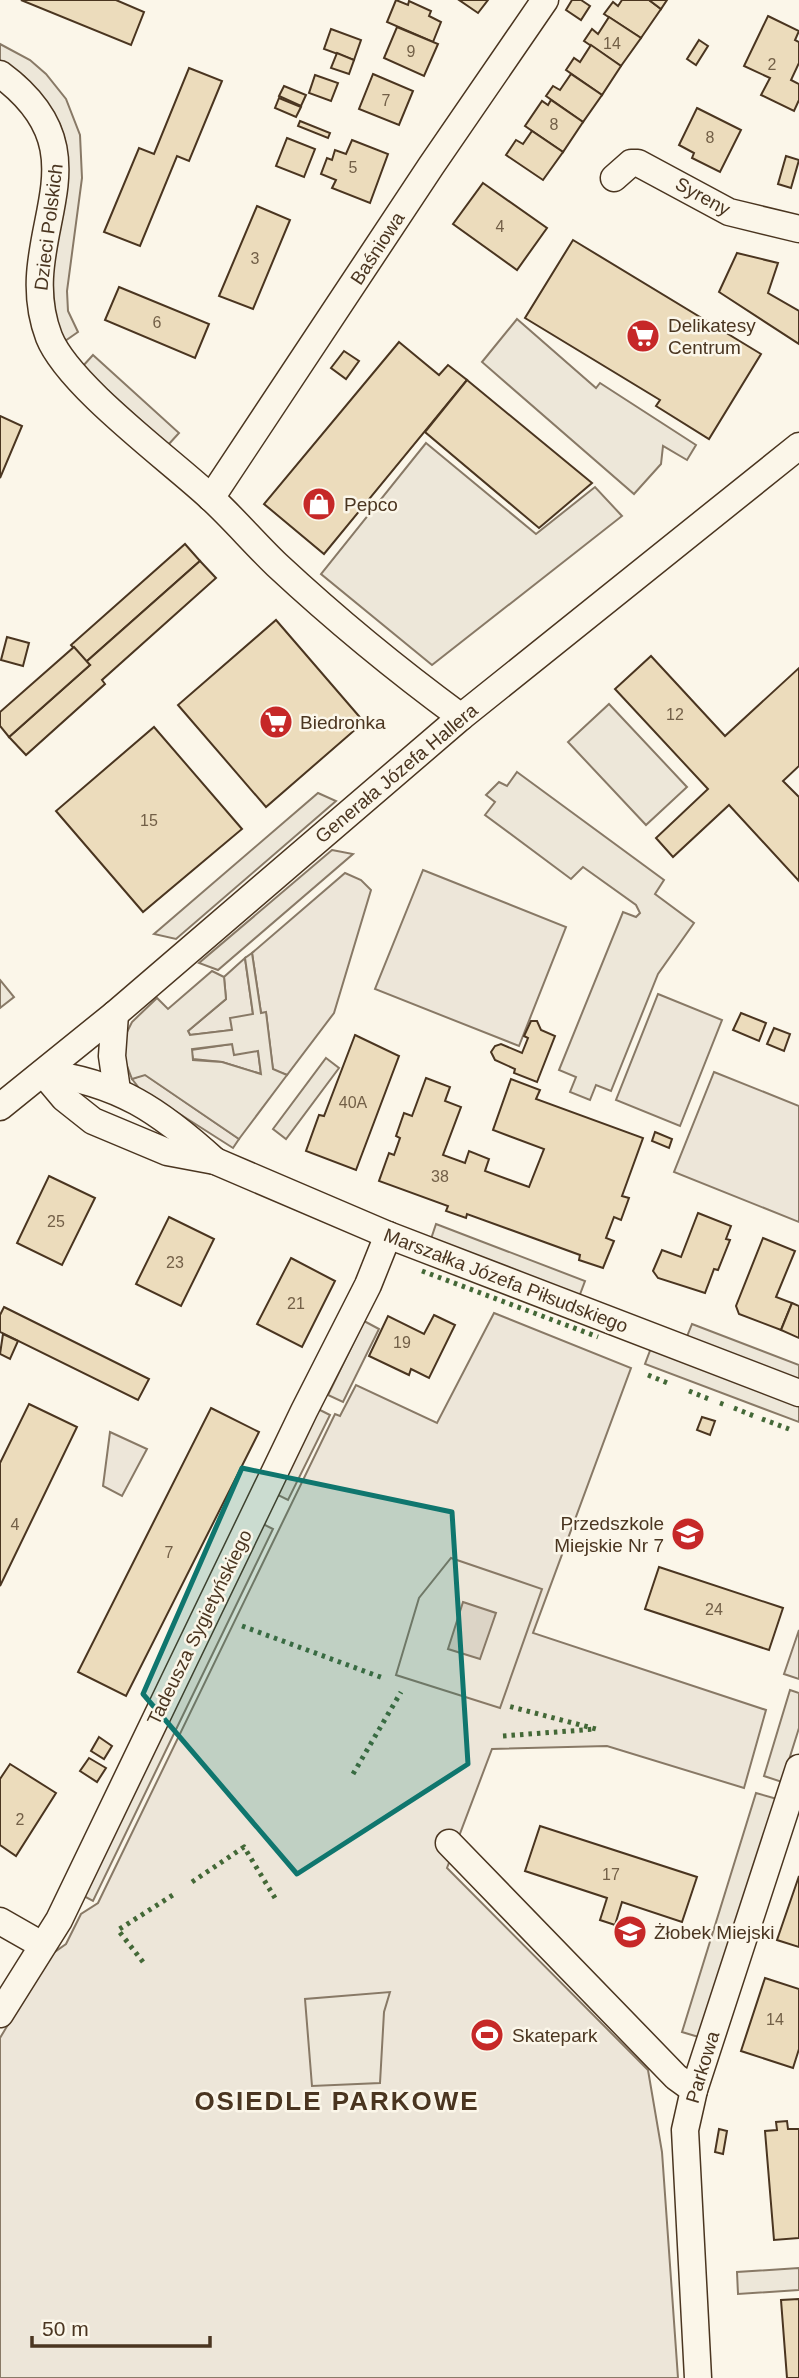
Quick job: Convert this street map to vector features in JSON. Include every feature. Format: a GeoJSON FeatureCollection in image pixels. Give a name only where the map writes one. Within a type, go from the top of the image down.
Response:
{"type":"FeatureCollection","features":[{"type":"Feature","properties":{"kind":"street","name":"Baśniowa"},"geometry":{"type":"LineString","coordinates":[[211,498],[430,166],[545,0]]}},
{"type":"Feature","properties":{"kind":"street","name":"Dzieci Polskich"},"geometry":{"type":"LineString","coordinates":[[0,74],[37,108],[47,124],[57,155],[39,279],[41,310],[58,356],[310,594],[461,717]]}},
{"type":"Feature","properties":{"kind":"street","name":"Syreny"},"geometry":{"type":"LineString","coordinates":[[614,178],[631,163],[638,163],[729,212],[799,229]]}},
{"type":"Feature","properties":{"kind":"street","name":"Generała Józefa Hallera"},"geometry":{"type":"LineString","coordinates":[[0,1107],[115,1014],[461,717],[799,446]]}},
{"type":"Feature","properties":{"kind":"street"},"geometry":{"type":"LineString","coordinates":[[115,1014],[112,1056],[117,1090]]}},
{"type":"Feature","properties":{"kind":"street","name":"Marszałka Józefa Piłsudskiego"},"geometry":{"type":"LineString","coordinates":[[43,1073],[81,1077],[117,1090],[181,1130],[215,1161]]}},
{"type":"Feature","properties":{"kind":"street","name":"Marszałka Józefa Piłsudskiego"},"geometry":{"type":"LineString","coordinates":[[43,1073],[64,1098],[93,1121],[167,1152],[215,1161],[388,1236],[799,1393]]}},
{"type":"Feature","properties":{"kind":"street","name":"Tadeusza Sygietyńskiego"},"geometry":{"type":"LineString","coordinates":[[0,2014],[59,1920],[368,1284],[388,1236]]}},
{"type":"Feature","properties":{"kind":"street","name":"Parkowa"},"geometry":{"type":"LineString","coordinates":[[698,2378],[684,2141],[694,2090],[798,1772]]}},
{"type":"Feature","properties":{"kind":"street"},"geometry":{"type":"LineString","coordinates":[[449,1843],[676,2077],[694,2090]]}},
{"type":"Feature","properties":{"kind":"street"},"geometry":{"type":"LineString","coordinates":[[0,1921],[42,1945]]}},
{"type":"Feature","properties":{"kind":"highlighted area"},"geometry":{"type":"Polygon","coordinates":[[[242,1468],[452,1512],[468,1764],[297,1874],[143,1694],[242,1468]]]}},
{"type":"Feature","properties":{"kind":"shaded area"},"geometry":{"type":"Polygon","coordinates":[[[0,44],[30,60],[46,74],[66,99],[80,135],[82,178],[67,291],[68,311],[78,332],[65,341],[55,320],[52,276],[68,177],[65,140],[60,125],[42,96],[24,76],[0,62],[0,44]]]}},
{"type":"Feature","properties":{"kind":"shaded area"},"geometry":{"type":"Polygon","coordinates":[[[517,319],[596,388],[600,383],[696,445],[687,460],[663,446],[661,464],[634,494],[482,362],[517,319]]]}},
{"type":"Feature","properties":{"kind":"shaded area"},"geometry":{"type":"Polygon","coordinates":[[[93,355],[179,433],[168,445],[82,367],[93,355]]]}},
{"type":"Feature","properties":{"kind":"shaded area"},"geometry":{"type":"Polygon","coordinates":[[[426,443],[536,534],[595,487],[622,516],[432,665],[321,574],[426,443]]]}},
{"type":"Feature","properties":{"kind":"shaded area"},"geometry":{"type":"Polygon","coordinates":[[[609,704],[687,787],[646,825],[568,742],[609,704]]]}},
{"type":"Feature","properties":{"kind":"shaded area"},"geometry":{"type":"Polygon","coordinates":[[[517,772],[664,880],[655,894],[694,923],[658,974],[611,1091],[596,1085],[590,1100],[570,1092],[576,1077],[559,1070],[623,912],[636,917],[640,913],[636,905],[583,867],[571,879],[485,815],[495,802],[486,795],[499,782],[507,786],[517,772]]]}},
{"type":"Feature","properties":{"kind":"shaded area"},"geometry":{"type":"Polygon","coordinates":[[[318,793],[336,801],[176,939],[154,934],[318,793]]]}},
{"type":"Feature","properties":{"kind":"shaded area"},"geometry":{"type":"Polygon","coordinates":[[[332,850],[353,854],[218,970],[199,963],[332,850]]]}},
{"type":"Feature","properties":{"kind":"shaded area"},"geometry":{"type":"Polygon","coordinates":[[[423,870],[566,927],[519,1046],[375,989],[423,870]]]}},
{"type":"Feature","properties":{"kind":"shaded area"},"geometry":{"type":"Polygon","coordinates":[[[345,873],[361,880],[371,890],[334,1013],[287,1075],[273,1070],[266,1013],[261,1013],[252,953],[345,873]]]}},
{"type":"Feature","properties":{"kind":"shaded area"},"geometry":{"type":"Polygon","coordinates":[[[252,953],[261,1013],[266,1012],[273,1069],[287,1075],[239,1139],[145,1075],[132,1079],[124,1058],[126,1034],[132,1022],[157,998],[168,1009],[212,971],[224,977],[226,999],[188,1031],[190,1035],[232,1030],[230,1018],[253,1014],[245,958],[252,953]],[[232,1044],[192,1049],[193,1060],[222,1062],[261,1074],[258,1051],[234,1055],[232,1044]]]}},
{"type":"Feature","properties":{"kind":"shaded area"},"geometry":{"type":"Polygon","coordinates":[[[245,958],[253,1014],[232,1030],[190,1035],[188,1031],[226,999],[224,977],[245,958]]]}},
{"type":"Feature","properties":{"kind":"shaded area"},"geometry":{"type":"Polygon","coordinates":[[[0,980],[14,997],[0,1008],[0,980]]]}},
{"type":"Feature","properties":{"kind":"shaded area"},"geometry":{"type":"Polygon","coordinates":[[[658,994],[722,1020],[680,1126],[616,1100],[658,994]]]}},
{"type":"Feature","properties":{"kind":"shaded area"},"geometry":{"type":"Polygon","coordinates":[[[232,1044],[258,1051],[261,1074],[222,1062],[193,1059],[191,1050],[232,1044]]]}},
{"type":"Feature","properties":{"kind":"shaded area"},"geometry":{"type":"Polygon","coordinates":[[[326,1058],[339,1068],[286,1139],[273,1129],[326,1058]]]}},
{"type":"Feature","properties":{"kind":"shaded area"},"geometry":{"type":"Polygon","coordinates":[[[714,1072],[799,1106],[799,1222],[674,1172],[714,1072]]]}},
{"type":"Feature","properties":{"kind":"shaded area"},"geometry":{"type":"Polygon","coordinates":[[[144,1074],[239,1139],[233,1148],[139,1088],[132,1079],[144,1074]]]}},
{"type":"Feature","properties":{"kind":"shaded area"},"geometry":{"type":"Polygon","coordinates":[[[436,1224],[585,1281],[579,1297],[431,1239],[436,1224]]]}},
{"type":"Feature","properties":{"kind":"shaded area"},"geometry":{"type":"Polygon","coordinates":[[[494,1313],[631,1368],[533,1633],[766,1710],[744,1788],[607,1746],[492,1749],[447,1868],[648,2070],[662,2152],[678,2378],[0,2378],[0,2038],[49,1956],[66,1944],[81,1914],[98,1903],[335,1414],[340,1416],[356,1385],[437,1423],[494,1313]]]}},
{"type":"Feature","properties":{"kind":"shaded area"},"geometry":{"type":"Polygon","coordinates":[[[364,1321],[379,1329],[343,1402],[328,1395],[364,1321]]]}},
{"type":"Feature","properties":{"kind":"shaded area"},"geometry":{"type":"Polygon","coordinates":[[[692,1324],[799,1365],[799,1383],[686,1339],[692,1324]]]}},
{"type":"Feature","properties":{"kind":"shaded area"},"geometry":{"type":"Polygon","coordinates":[[[651,1348],[799,1404],[799,1422],[645,1364],[651,1348]]]}},
{"type":"Feature","properties":{"kind":"shaded area"},"geometry":{"type":"Polygon","coordinates":[[[314,1407],[330,1415],[288,1500],[272,1492],[314,1407]]]}},
{"type":"Feature","properties":{"kind":"shaded area"},"geometry":{"type":"Polygon","coordinates":[[[110,1432],[147,1449],[122,1496],[103,1486],[110,1432]]]}},
{"type":"Feature","properties":{"kind":"shaded area"},"geometry":{"type":"Polygon","coordinates":[[[257,1521],[273,1529],[93,1901],[78,1893],[257,1521]]]}},
{"type":"Feature","properties":{"kind":"shaded area"},"geometry":{"type":"Polygon","coordinates":[[[451,1558],[542,1589],[500,1708],[396,1675],[419,1598],[451,1558]]]}},
{"type":"Feature","properties":{"kind":"shaded area"},"geometry":{"type":"Polygon","coordinates":[[[463,1602],[496,1613],[480,1659],[448,1649],[463,1602]]]}},
{"type":"Feature","properties":{"kind":"shaded area"},"geometry":{"type":"Polygon","coordinates":[[[799,1630],[799,1679],[784,1674],[799,1630]]]}},
{"type":"Feature","properties":{"kind":"shaded area"},"geometry":{"type":"Polygon","coordinates":[[[790,1690],[799,1693],[799,1728],[782,1782],[764,1776],[790,1690]]]}},
{"type":"Feature","properties":{"kind":"shaded area"},"geometry":{"type":"Polygon","coordinates":[[[756,1793],[777,1799],[702,2038],[682,2032],[756,1793]]]}},
{"type":"Feature","properties":{"kind":"shaded area"},"geometry":{"type":"Polygon","coordinates":[[[390,1992],[384,2012],[380,2083],[312,2086],[305,1999],[390,1992]]]}},
{"type":"Feature","properties":{"kind":"shaded area"},"geometry":{"type":"Polygon","coordinates":[[[799,2268],[799,2290],[738,2294],[737,2272],[799,2268]]]}},
{"type":"Feature","properties":{"kind":"building"},"geometry":{"type":"Polygon","coordinates":[[[21,0],[116,0],[144,12],[131,45],[21,0]]]}},
{"type":"Feature","properties":{"kind":"building"},"geometry":{"type":"Polygon","coordinates":[[[396,0],[408,5],[409,1],[431,11],[429,16],[441,22],[433,42],[387,22],[396,0]]]}},
{"type":"Feature","properties":{"kind":"building"},"geometry":{"type":"Polygon","coordinates":[[[459,0],[488,0],[478,13],[459,0]]]}},
{"type":"Feature","properties":{"kind":"building"},"geometry":{"type":"Polygon","coordinates":[[[572,0],[581,0],[590,6],[581,20],[566,10],[572,0]]]}},
{"type":"Feature","properties":{"kind":"building"},"geometry":{"type":"Polygon","coordinates":[[[622,0],[649,0],[661,9],[641,38],[604,14],[613,2],[618,6],[622,0]]]}},
{"type":"Feature","properties":{"kind":"building"},"geometry":{"type":"Polygon","coordinates":[[[649,0],[667,0],[661,9],[649,0]]]}},
{"type":"Feature","properties":{"kind":"building"},"geometry":{"type":"Polygon","coordinates":[[[768,16],[799,31],[795,40],[799,42],[799,63],[791,80],[799,84],[799,100],[794,111],[761,95],[770,78],[744,66],[768,16]]]}},
{"type":"Feature","properties":{"kind":"building"},"geometry":{"type":"Polygon","coordinates":[[[609,17],[641,38],[621,66],[584,41],[592,29],[598,34],[609,17]]]}},
{"type":"Feature","properties":{"kind":"building"},"geometry":{"type":"Polygon","coordinates":[[[397,27],[438,44],[424,76],[384,58],[397,27]]]}},
{"type":"Feature","properties":{"kind":"building"},"geometry":{"type":"Polygon","coordinates":[[[331,29],[361,40],[354,60],[324,49],[331,29]]]}},
{"type":"Feature","properties":{"kind":"building"},"geometry":{"type":"Polygon","coordinates":[[[699,40],[708,46],[696,65],[687,59],[699,40]]]}},
{"type":"Feature","properties":{"kind":"building"},"geometry":{"type":"Polygon","coordinates":[[[591,45],[621,66],[602,95],[566,70],[574,58],[580,62],[591,45]]]}},
{"type":"Feature","properties":{"kind":"building"},"geometry":{"type":"Polygon","coordinates":[[[337,53],[354,60],[349,74],[331,68],[337,53]]]}},
{"type":"Feature","properties":{"kind":"building"},"geometry":{"type":"Polygon","coordinates":[[[189,68],[222,81],[189,161],[177,156],[140,246],[104,232],[139,148],[154,154],[189,68]]]}},
{"type":"Feature","properties":{"kind":"building"},"geometry":{"type":"Polygon","coordinates":[[[373,74],[413,91],[399,125],[359,109],[373,74]]]}},
{"type":"Feature","properties":{"kind":"building"},"geometry":{"type":"Polygon","coordinates":[[[571,74],[602,95],[583,122],[546,96],[553,86],[560,90],[571,74]]]}},
{"type":"Feature","properties":{"kind":"building"},"geometry":{"type":"Polygon","coordinates":[[[315,75],[338,83],[331,101],[309,93],[315,75]]]}},
{"type":"Feature","properties":{"kind":"building"},"geometry":{"type":"Polygon","coordinates":[[[284,86],[306,95],[301,106],[279,96],[284,86]]]}},
{"type":"Feature","properties":{"kind":"building"},"geometry":{"type":"Polygon","coordinates":[[[279,98],[301,107],[296,117],[275,108],[279,98]]]}},
{"type":"Feature","properties":{"kind":"building"},"geometry":{"type":"Polygon","coordinates":[[[551,100],[583,122],[563,152],[525,126],[542,101],[548,105],[551,100]]]}},
{"type":"Feature","properties":{"kind":"building"},"geometry":{"type":"Polygon","coordinates":[[[697,108],[741,130],[720,172],[692,158],[694,153],[679,145],[697,108]]]}},
{"type":"Feature","properties":{"kind":"building"},"geometry":{"type":"Polygon","coordinates":[[[300,121],[330,133],[328,138],[298,126],[300,121]]]}},
{"type":"Feature","properties":{"kind":"building"},"geometry":{"type":"Polygon","coordinates":[[[532,131],[563,152],[543,180],[506,155],[516,140],[523,144],[532,131]]]}},
{"type":"Feature","properties":{"kind":"building"},"geometry":{"type":"Polygon","coordinates":[[[287,138],[315,149],[304,177],[276,166],[287,138]]]}},
{"type":"Feature","properties":{"kind":"building"},"geometry":{"type":"Polygon","coordinates":[[[352,140],[388,154],[370,203],[332,188],[336,180],[321,174],[327,158],[332,160],[335,150],[346,154],[352,140]]]}},
{"type":"Feature","properties":{"kind":"building"},"geometry":{"type":"Polygon","coordinates":[[[786,156],[799,160],[791,188],[778,184],[786,156]]]}},
{"type":"Feature","properties":{"kind":"building"},"geometry":{"type":"Polygon","coordinates":[[[483,183],[547,228],[517,270],[453,224],[483,183]]]}},
{"type":"Feature","properties":{"kind":"building"},"geometry":{"type":"Polygon","coordinates":[[[257,206],[290,220],[253,309],[219,296],[257,206]]]}},
{"type":"Feature","properties":{"kind":"building","name":"Delikatesy Centrum"},"geometry":{"type":"Polygon","coordinates":[[[573,240],[761,354],[709,439],[656,406],[660,400],[525,318],[573,240]]]}},
{"type":"Feature","properties":{"kind":"building"},"geometry":{"type":"Polygon","coordinates":[[[737,253],[778,263],[768,293],[799,311],[799,344],[719,292],[737,253]]]}},
{"type":"Feature","properties":{"kind":"building"},"geometry":{"type":"Polygon","coordinates":[[[119,287],[209,324],[195,358],[105,320],[119,287]]]}},
{"type":"Feature","properties":{"kind":"building"},"geometry":{"type":"Polygon","coordinates":[[[399,342],[439,375],[448,365],[467,380],[324,554],[264,504],[399,342]]]}},
{"type":"Feature","properties":{"kind":"building"},"geometry":{"type":"Polygon","coordinates":[[[344,351],[359,361],[346,379],[331,368],[344,351]]]}},
{"type":"Feature","properties":{"kind":"building"},"geometry":{"type":"Polygon","coordinates":[[[467,380],[592,483],[539,528],[425,432],[467,380]]]}},
{"type":"Feature","properties":{"kind":"building"},"geometry":{"type":"Polygon","coordinates":[[[0,416],[22,426],[0,478],[0,416]]]}},
{"type":"Feature","properties":{"kind":"building"},"geometry":{"type":"Polygon","coordinates":[[[185,544],[200,561],[86,662],[71,645],[185,544]]]}},
{"type":"Feature","properties":{"kind":"building"},"geometry":{"type":"Polygon","coordinates":[[[200,561],[216,578],[102,680],[105,684],[26,755],[9,737],[90,665],[86,662],[200,561]]]}},
{"type":"Feature","properties":{"kind":"building"},"geometry":{"type":"Polygon","coordinates":[[[276,620],[364,722],[266,807],[178,705],[276,620]]]}},
{"type":"Feature","properties":{"kind":"building"},"geometry":{"type":"Polygon","coordinates":[[[7,637],[29,643],[23,666],[1,660],[7,637]]]}},
{"type":"Feature","properties":{"kind":"building"},"geometry":{"type":"Polygon","coordinates":[[[74,647],[90,665],[9,737],[0,726],[0,712],[74,647]]]}},
{"type":"Feature","properties":{"kind":"building"},"geometry":{"type":"Polygon","coordinates":[[[651,656],[725,736],[799,668],[799,766],[783,781],[799,797],[799,881],[729,805],[673,857],[656,838],[708,789],[615,689],[651,656]]]}},
{"type":"Feature","properties":{"kind":"building"},"geometry":{"type":"Polygon","coordinates":[[[154,727],[242,829],[143,912],[56,811],[154,727]]]}},
{"type":"Feature","properties":{"kind":"building"},"geometry":{"type":"Polygon","coordinates":[[[741,1013],[766,1023],[759,1041],[733,1030],[741,1013]]]}},
{"type":"Feature","properties":{"kind":"building"},"geometry":{"type":"Polygon","coordinates":[[[531,1021],[537,1021],[541,1030],[555,1036],[537,1082],[514,1073],[515,1069],[495,1060],[491,1052],[495,1046],[501,1044],[522,1053],[528,1038],[524,1036],[531,1021]]]}},
{"type":"Feature","properties":{"kind":"building"},"geometry":{"type":"Polygon","coordinates":[[[774,1028],[790,1034],[784,1051],[767,1044],[774,1028]]]}},
{"type":"Feature","properties":{"kind":"building"},"geometry":{"type":"Polygon","coordinates":[[[355,1035],[399,1056],[356,1170],[306,1151],[319,1115],[324,1116],[355,1035]]]}},
{"type":"Feature","properties":{"kind":"building"},"geometry":{"type":"Polygon","coordinates":[[[426,1078],[450,1087],[445,1101],[461,1107],[443,1155],[465,1163],[469,1151],[489,1159],[485,1171],[529,1187],[544,1149],[493,1130],[511,1079],[540,1090],[536,1099],[643,1138],[622,1196],[629,1198],[621,1220],[614,1217],[606,1238],[614,1241],[603,1268],[579,1260],[580,1255],[467,1214],[466,1218],[446,1211],[448,1206],[379,1181],[389,1153],[394,1155],[400,1138],[396,1136],[404,1113],[412,1116],[426,1078]]]}},
{"type":"Feature","properties":{"kind":"building"},"geometry":{"type":"Polygon","coordinates":[[[655,1132],[672,1139],[669,1148],[652,1141],[655,1132]]]}},
{"type":"Feature","properties":{"kind":"building"},"geometry":{"type":"Polygon","coordinates":[[[49,1176],[95,1198],[62,1265],[17,1243],[49,1176]]]}},
{"type":"Feature","properties":{"kind":"building"},"geometry":{"type":"Polygon","coordinates":[[[698,1213],[731,1226],[726,1239],[730,1240],[705,1293],[658,1278],[653,1271],[662,1250],[681,1257],[698,1213]]]}},
{"type":"Feature","properties":{"kind":"building"},"geometry":{"type":"Polygon","coordinates":[[[169,1217],[214,1239],[181,1306],[136,1284],[169,1217]]]}},
{"type":"Feature","properties":{"kind":"building"},"geometry":{"type":"Polygon","coordinates":[[[763,1238],[795,1251],[776,1297],[792,1303],[781,1330],[739,1314],[736,1306],[763,1238]]]}},
{"type":"Feature","properties":{"kind":"building"},"geometry":{"type":"Polygon","coordinates":[[[291,1258],[335,1281],[302,1347],[257,1324],[291,1258]]]}},
{"type":"Feature","properties":{"kind":"building"},"geometry":{"type":"Polygon","coordinates":[[[792,1303],[799,1306],[799,1338],[781,1330],[792,1303]]]}},
{"type":"Feature","properties":{"kind":"building"},"geometry":{"type":"Polygon","coordinates":[[[4,1307],[149,1379],[138,1400],[0,1332],[0,1315],[4,1307]]]}},
{"type":"Feature","properties":{"kind":"building"},"geometry":{"type":"Polygon","coordinates":[[[434,1315],[455,1325],[429,1378],[411,1369],[409,1375],[369,1356],[388,1316],[424,1334],[434,1315]]]}},
{"type":"Feature","properties":{"kind":"building"},"geometry":{"type":"Polygon","coordinates":[[[3,1334],[18,1341],[10,1359],[0,1354],[3,1334]]]}},
{"type":"Feature","properties":{"kind":"building"},"geometry":{"type":"Polygon","coordinates":[[[29,1404],[77,1427],[0,1586],[0,1463],[29,1404]]]}},
{"type":"Feature","properties":{"kind":"building"},"geometry":{"type":"Polygon","coordinates":[[[211,1408],[259,1432],[126,1696],[78,1672],[211,1408]]]}},
{"type":"Feature","properties":{"kind":"building"},"geometry":{"type":"Polygon","coordinates":[[[702,1417],[715,1421],[710,1435],[697,1430],[702,1417]]]}},
{"type":"Feature","properties":{"kind":"building"},"geometry":{"type":"Polygon","coordinates":[[[659,1567],[783,1608],[769,1650],[645,1609],[659,1567]]]}},
{"type":"Feature","properties":{"kind":"building"},"geometry":{"type":"Polygon","coordinates":[[[99,1737],[112,1746],[104,1759],[91,1751],[99,1737]]]}},
{"type":"Feature","properties":{"kind":"building"},"geometry":{"type":"Polygon","coordinates":[[[89,1758],[106,1768],[97,1782],[80,1771],[89,1758]]]}},
{"type":"Feature","properties":{"kind":"building"},"geometry":{"type":"Polygon","coordinates":[[[10,1764],[56,1793],[16,1856],[0,1845],[0,1779],[10,1764]]]}},
{"type":"Feature","properties":{"kind":"building"},"geometry":{"type":"Polygon","coordinates":[[[540,1826],[697,1877],[682,1922],[622,1902],[615,1925],[600,1920],[607,1898],[525,1871],[540,1826]]]}},
{"type":"Feature","properties":{"kind":"building"},"geometry":{"type":"Polygon","coordinates":[[[799,1876],[799,1947],[777,1940],[799,1876]]]}},
{"type":"Feature","properties":{"kind":"building"},"geometry":{"type":"Polygon","coordinates":[[[765,1978],[799,1989],[799,2049],[793,2068],[741,2051],[765,1978]]]}},
{"type":"Feature","properties":{"kind":"building"},"geometry":{"type":"Polygon","coordinates":[[[787,2121],[788,2129],[799,2129],[799,2238],[774,2240],[765,2131],[777,2130],[776,2122],[787,2121]]]}},
{"type":"Feature","properties":{"kind":"building"},"geometry":{"type":"Polygon","coordinates":[[[719,2129],[727,2131],[723,2154],[715,2152],[719,2129]]]}},
{"type":"Feature","properties":{"kind":"building"},"geometry":{"type":"Polygon","coordinates":[[[799,2299],[799,2378],[787,2378],[781,2300],[799,2299]]]}},
{"type":"Feature","properties":{"kind":"hedge"},"geometry":{"type":"LineString","coordinates":[[422,1271],[598,1337]]}},
{"type":"Feature","properties":{"kind":"hedge"},"geometry":{"type":"LineString","coordinates":[[648,1375],[670,1384]]}},
{"type":"Feature","properties":{"kind":"hedge"},"geometry":{"type":"LineString","coordinates":[[689,1391],[709,1399]]}},
{"type":"Feature","properties":{"kind":"hedge"},"geometry":{"type":"LineString","coordinates":[[720,1403],[728,1406]]}},
{"type":"Feature","properties":{"kind":"hedge"},"geometry":{"type":"LineString","coordinates":[[734,1408],[754,1416]]}},
{"type":"Feature","properties":{"kind":"hedge"},"geometry":{"type":"LineString","coordinates":[[762,1419],[789,1429]]}},
{"type":"Feature","properties":{"kind":"hedge"},"geometry":{"type":"LineString","coordinates":[[242,1626],[383,1678]]}},
{"type":"Feature","properties":{"kind":"hedge"},"geometry":{"type":"LineString","coordinates":[[353,1774],[401,1692]]}},
{"type":"Feature","properties":{"kind":"hedge"},"geometry":{"type":"LineString","coordinates":[[503,1736],[596,1729],[508,1706]]}},
{"type":"Feature","properties":{"kind":"hedge"},"geometry":{"type":"LineString","coordinates":[[192,1882],[244,1847],[275,1898]]}},
{"type":"Feature","properties":{"kind":"hedge"},"geometry":{"type":"LineString","coordinates":[[143,1962],[118,1930],[176,1893]]}},
{"type":"Feature","properties":{"kind":"place","name":"Delikatesy Centrum"},"geometry":{"type":"Point","coordinates":[643,336]}},
{"type":"Feature","properties":{"kind":"place","name":"Pepco"},"geometry":{"type":"Point","coordinates":[319,504]}},
{"type":"Feature","properties":{"kind":"place","name":"Biedronka"},"geometry":{"type":"Point","coordinates":[276,722]}},
{"type":"Feature","properties":{"kind":"place","name":"Przedszkole Miejskie Nr 7"},"geometry":{"type":"Point","coordinates":[688,1534]}},
{"type":"Feature","properties":{"kind":"place","name":"Żłobek Miejski"},"geometry":{"type":"Point","coordinates":[630,1932]}},
{"type":"Feature","properties":{"kind":"place","name":"Skatepark"},"geometry":{"type":"Point","coordinates":[487,2035]}},
{"type":"Feature","properties":{"kind":"district","name":"OSIEDLE PARKOWE"},"geometry":{"type":"Point","coordinates":[337,2101]}}]}
